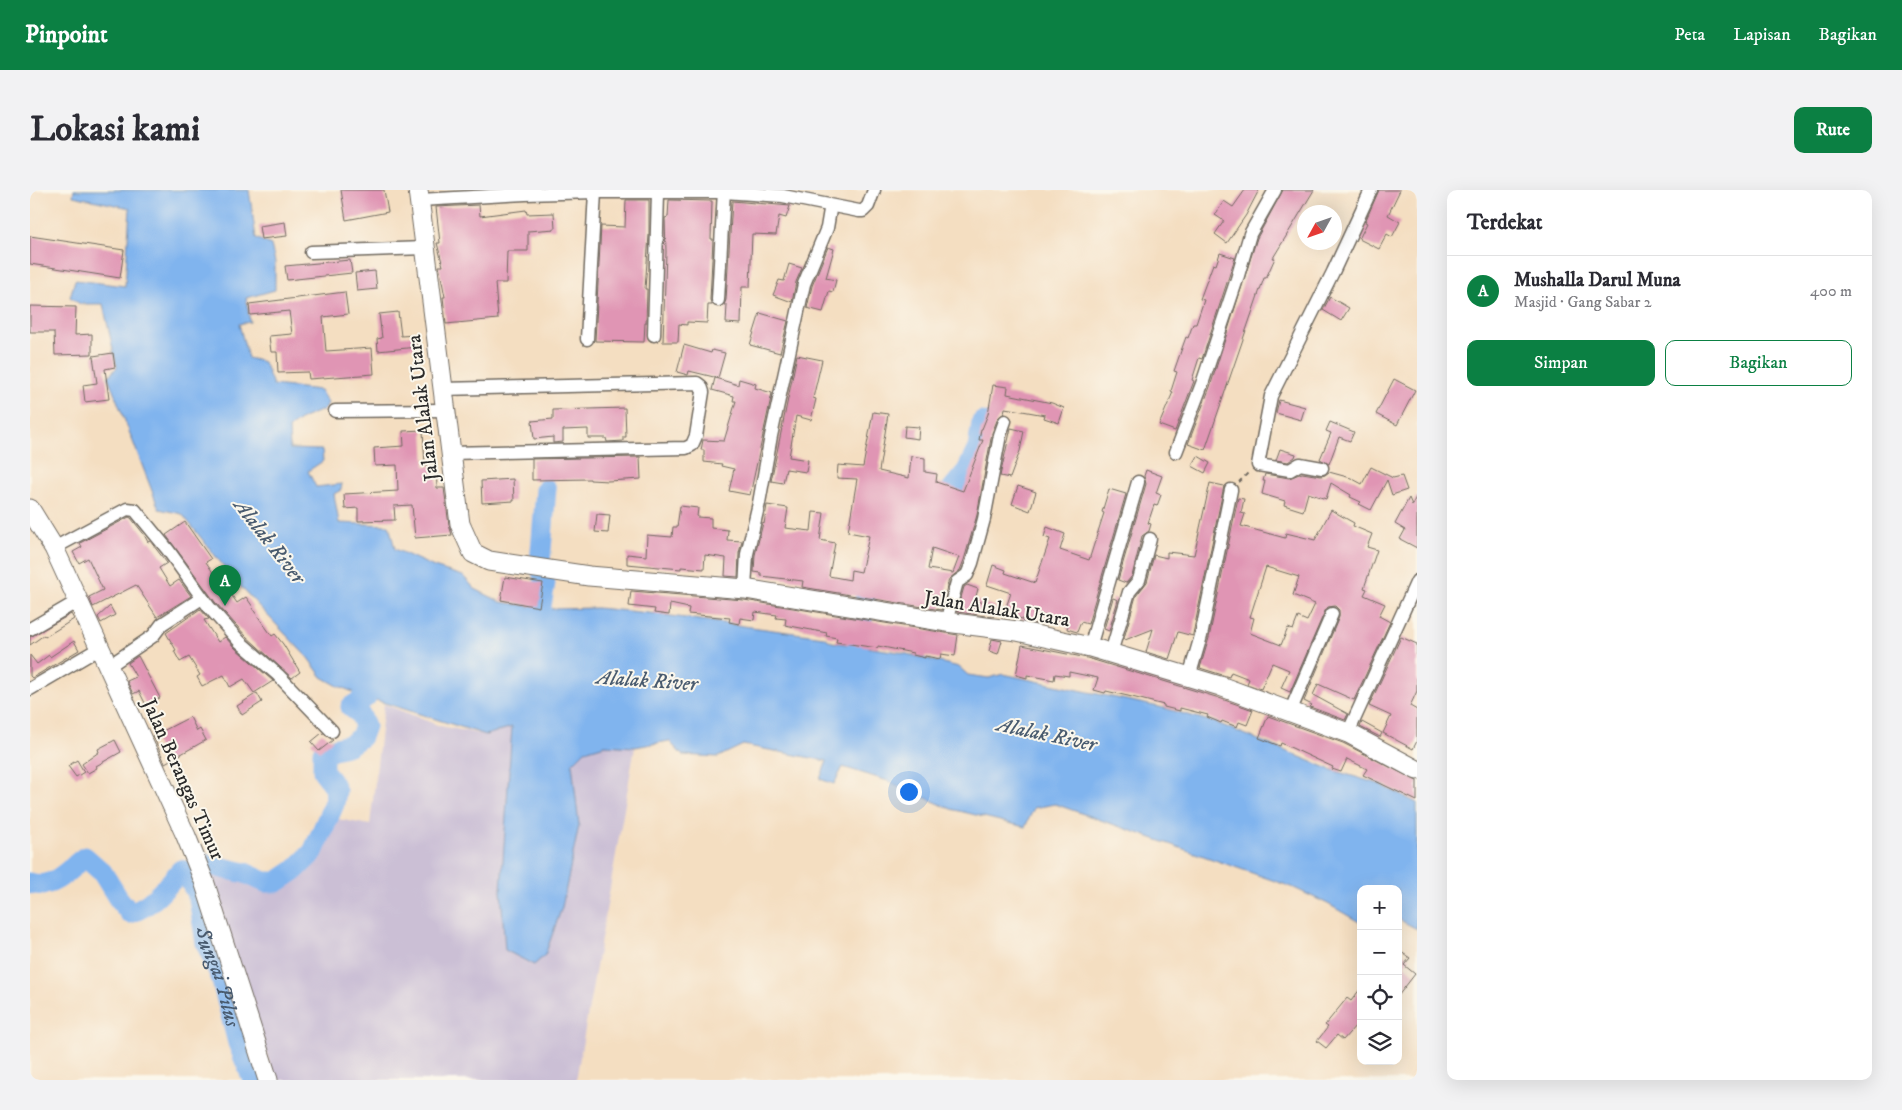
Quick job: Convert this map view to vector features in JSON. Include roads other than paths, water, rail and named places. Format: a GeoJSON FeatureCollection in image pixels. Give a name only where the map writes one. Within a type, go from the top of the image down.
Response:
{"type":"FeatureCollection","features":[{"type":"Feature","properties":{"kind":"main road","name":"Jalan Alalak Utara"},"geometry":{"type":"LineString","coordinates":[[419,195],[460,524],[473,553],[489,561],[542,570],[589,576],[745,588],[946,622],[1017,631],[1090,647],[1190,677],[1348,733],[1417,770]]}},
{"type":"Feature","properties":{"kind":"main road","name":"Jalan Berangas Timur"},"geometry":{"type":"LineString","coordinates":[[30,509],[54,548],[197,862],[268,1080]]}},
{"type":"Feature","properties":{"kind":"street"},"geometry":{"type":"LineString","coordinates":[[419,195],[724,191],[783,196],[863,211],[868,206],[874,190]]}},
{"type":"Feature","properties":{"kind":"street"},"geometry":{"type":"LineString","coordinates":[[1176,452],[1206,374],[1250,234],[1274,190]]}},
{"type":"Feature","properties":{"kind":"street"},"geometry":{"type":"LineString","coordinates":[[1322,468],[1300,464],[1290,470],[1258,465],[1271,396],[1333,272],[1371,190]]}},
{"type":"Feature","properties":{"kind":"street"},"geometry":{"type":"LineString","coordinates":[[718,300],[724,191]]}},
{"type":"Feature","properties":{"kind":"street"},"geometry":{"type":"LineString","coordinates":[[588,339],[595,192]]}},
{"type":"Feature","properties":{"kind":"street"},"geometry":{"type":"LineString","coordinates":[[654,335],[658,192]]}},
{"type":"Feature","properties":{"kind":"street"},"geometry":{"type":"LineString","coordinates":[[745,588],[747,554],[804,284],[826,228],[829,206]]}},
{"type":"Feature","properties":{"kind":"street"},"geometry":{"type":"LineString","coordinates":[[311,252],[425,248]]}},
{"type":"Feature","properties":{"kind":"street"},"geometry":{"type":"LineString","coordinates":[[442,389],[696,383],[701,386],[703,392],[696,436],[692,445],[686,448],[450,453]]}},
{"type":"Feature","properties":{"kind":"street"},"geometry":{"type":"LineString","coordinates":[[335,411],[445,410]]}},
{"type":"Feature","properties":{"kind":"street"},"geometry":{"type":"LineString","coordinates":[[946,622],[956,582],[967,575],[972,563],[984,519],[1000,435],[1005,421]]}},
{"type":"Feature","properties":{"kind":"street"},"geometry":{"type":"LineString","coordinates":[[1090,647],[1138,482]]}},
{"type":"Feature","properties":{"kind":"street"},"geometry":{"type":"LineString","coordinates":[[1190,677],[1201,636],[1231,490]]}},
{"type":"Feature","properties":{"kind":"street"},"geometry":{"type":"LineString","coordinates":[[54,548],[131,508],[141,517],[202,598],[240,642],[278,675],[332,731]]}},
{"type":"Feature","properties":{"kind":"street"},"geometry":{"type":"LineString","coordinates":[[1111,653],[1129,592],[1139,580],[1150,538]]}},
{"type":"Feature","properties":{"kind":"street"},"geometry":{"type":"LineString","coordinates":[[1348,733],[1417,581]]}},
{"type":"Feature","properties":{"kind":"street"},"geometry":{"type":"LineString","coordinates":[[109,666],[153,636],[162,624],[202,598]]}},
{"type":"Feature","properties":{"kind":"street"},"geometry":{"type":"LineString","coordinates":[[30,629],[78,601]]}},
{"type":"Feature","properties":{"kind":"street"},"geometry":{"type":"LineString","coordinates":[[1290,712],[1332,614]]}},
{"type":"Feature","properties":{"kind":"street"},"geometry":{"type":"LineString","coordinates":[[30,689],[100,648]]}},
{"type":"Feature","properties":{"kind":"water","name":"Alalak River"},"geometry":{"type":"Polygon","coordinates":[[[74,190],[249,190],[256,238],[271,245],[275,262],[275,290],[246,298],[250,322],[239,324],[248,358],[264,362],[273,385],[320,390],[328,403],[325,409],[303,418],[289,428],[290,449],[322,450],[323,461],[308,471],[316,487],[342,484],[341,490],[334,494],[339,523],[389,525],[395,549],[434,567],[463,576],[475,589],[501,602],[549,609],[597,608],[649,613],[824,637],[832,642],[899,652],[959,667],[968,675],[989,678],[1003,674],[1164,708],[1217,723],[1332,770],[1379,784],[1417,803],[1417,929],[1402,921],[1402,885],[1357,885],[1357,921],[1292,887],[1055,804],[1034,808],[1025,827],[951,809],[888,781],[843,767],[834,784],[820,779],[827,761],[743,745],[718,757],[682,755],[669,741],[635,747],[605,745],[585,751],[572,764],[579,825],[562,907],[545,955],[534,965],[505,950],[501,890],[512,727],[486,735],[366,697],[338,686],[322,677],[308,658],[237,583],[182,514],[159,509],[108,377],[117,367],[103,304],[80,304],[70,297],[75,280],[125,286],[130,208],[73,196],[74,190]]]}},
{"type":"Feature","properties":{"kind":"waterway"},"geometry":{"type":"LineString","coordinates":[[941,511],[946,510],[948,494],[967,471],[978,448],[982,422]]}},
{"type":"Feature","properties":{"kind":"waterway"},"geometry":{"type":"LineString","coordinates":[[536,635],[545,583],[540,563],[546,489]]}},
{"type":"Feature","properties":{"kind":"waterway"},"geometry":{"type":"LineString","coordinates":[[854,675],[868,580],[875,573]]}},
{"type":"Feature","properties":{"kind":"waterway","name":"Sungai Pilus"},"geometry":{"type":"LineString","coordinates":[[30,883],[46,884],[60,878],[85,857],[102,872],[130,913],[152,901],[181,870],[192,872],[205,864],[245,873],[265,882],[277,882],[295,870],[313,852],[334,804],[336,791],[323,771],[323,752],[349,745],[361,737],[365,726],[360,714],[351,707],[366,697],[375,671]]}},
{"type":"Feature","properties":{"kind":"waterway","name":"Sungai Pilus"},"geometry":{"type":"LineString","coordinates":[[192,872],[190,880],[199,899],[206,943],[221,977],[238,1043],[253,1080]]}},
{"type":"Feature","properties":{"kind":"place","name":"Mushalla Darul Muna"},"geometry":{"type":"Point","coordinates":[225,606]}}]}
